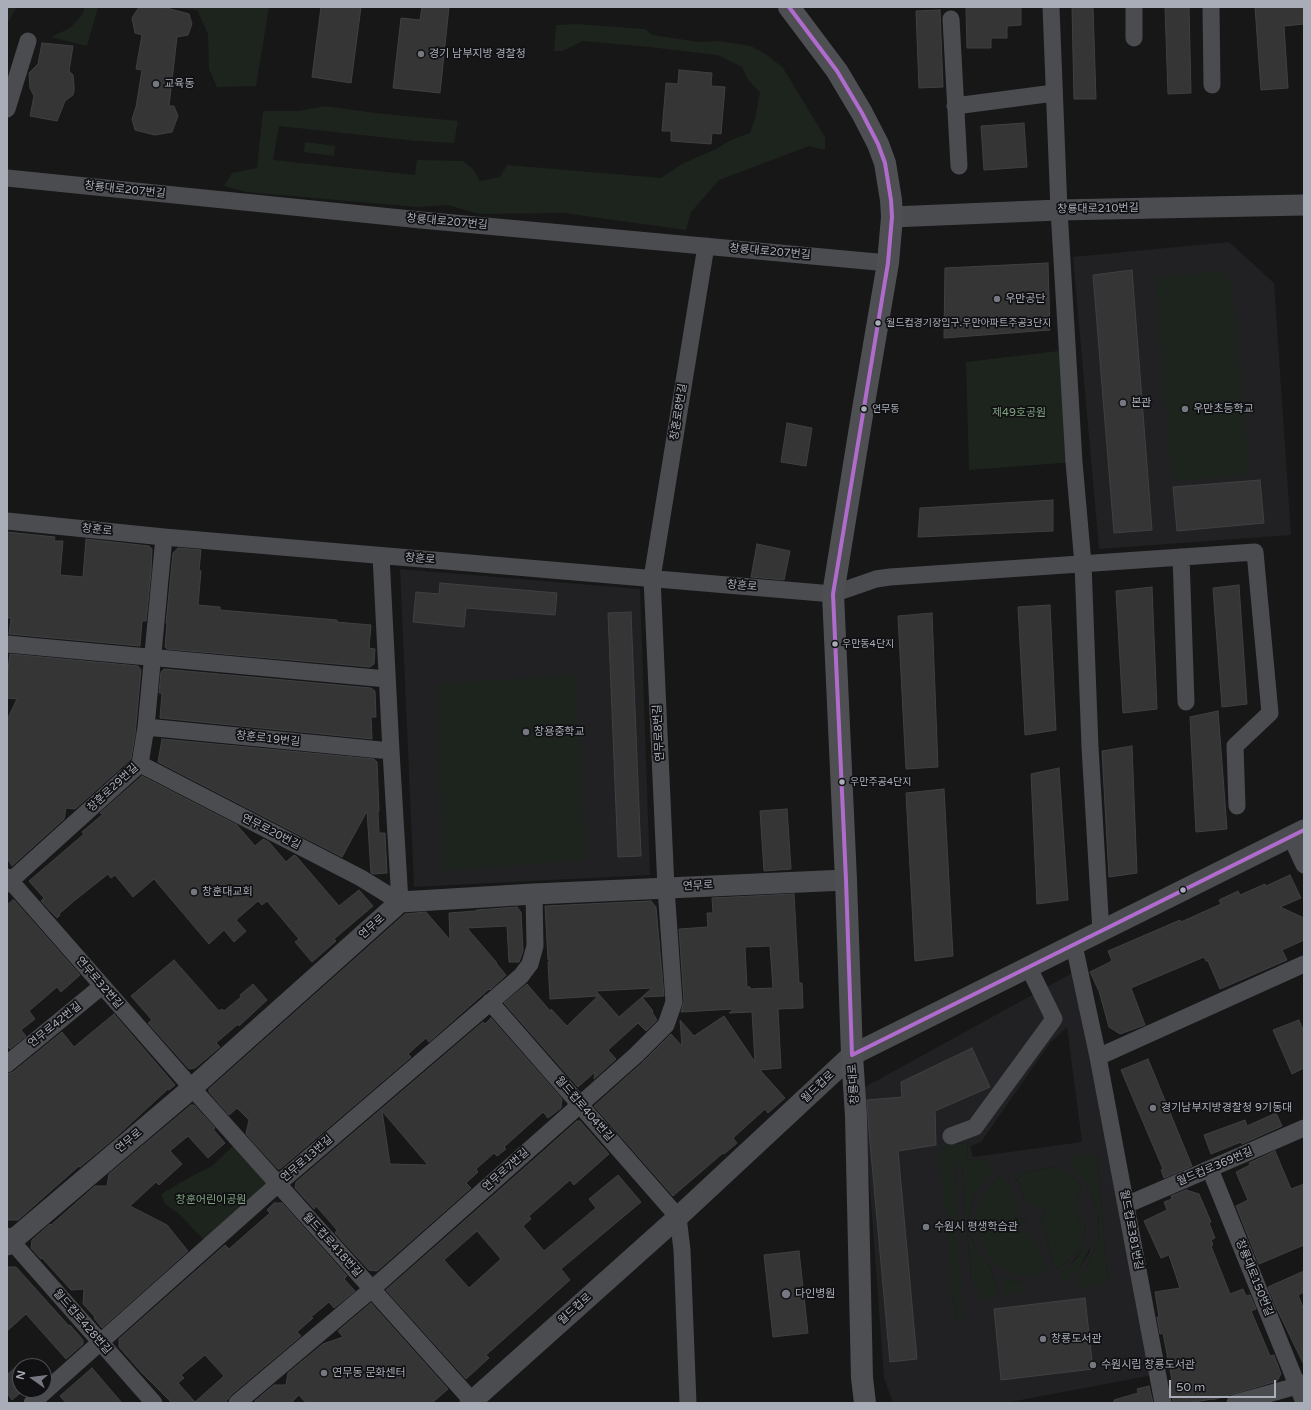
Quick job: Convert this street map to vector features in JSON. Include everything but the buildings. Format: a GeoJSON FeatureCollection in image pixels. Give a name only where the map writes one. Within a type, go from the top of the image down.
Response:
{"type":"FeatureCollection","features":[{"type":"Feature","properties":{"kind":"main road","name":"창룡대로"},"geometry":{"type":"LineString","coordinates":[[790,7],[844,82],[878,144],[885,163],[889,183],[892,217],[888,263],[832,594],[856,1116],[862,1378],[865,1403]]}},
{"type":"Feature","properties":{"kind":"street"},"geometry":{"type":"LineString","coordinates":[[1051,7],[1059,210],[1074,462],[1083,564],[1090,747],[1101,932]]}},
{"type":"Feature","properties":{"kind":"street"},"geometry":{"type":"LineString","coordinates":[[1134,7],[1134,38]]}},
{"type":"Feature","properties":{"kind":"street"},"geometry":{"type":"LineString","coordinates":[[1211,7],[1212,85]]}},
{"type":"Feature","properties":{"kind":"street"},"geometry":{"type":"LineString","coordinates":[[951,19],[958,166]]}},
{"type":"Feature","properties":{"kind":"street"},"geometry":{"type":"LineString","coordinates":[[7,109],[28,41]]}},
{"type":"Feature","properties":{"kind":"street"},"geometry":{"type":"LineString","coordinates":[[955,106],[1054,93]]}},
{"type":"Feature","properties":{"kind":"street","name":"창룡대로207번길"},"geometry":{"type":"LineString","coordinates":[[7,178],[406,218],[888,263]]}},
{"type":"Feature","properties":{"kind":"street","name":"창룡대로210번길"},"geometry":{"type":"LineString","coordinates":[[892,217],[1059,210],[1304,205]]}},
{"type":"Feature","properties":{"kind":"street","name":"창훈로8번길"},"geometry":{"type":"LineString","coordinates":[[652,578],[706,246]]}},
{"type":"Feature","properties":{"kind":"street","name":"창훈로"},"geometry":{"type":"LineString","coordinates":[[7,521],[164,537],[832,594]]}},
{"type":"Feature","properties":{"kind":"street","name":"창훈로29번길"},"geometry":{"type":"LineString","coordinates":[[8,881],[140,764],[146,727],[164,537]]}},
{"type":"Feature","properties":{"kind":"street"},"geometry":{"type":"LineString","coordinates":[[832,594],[876,578],[1255,552],[1270,713],[1234,746],[1237,806]]}},
{"type":"Feature","properties":{"kind":"street"},"geometry":{"type":"LineString","coordinates":[[381,556],[390,751],[400,902]]}},
{"type":"Feature","properties":{"kind":"street"},"geometry":{"type":"LineString","coordinates":[[1182,557],[1186,702]]}},
{"type":"Feature","properties":{"kind":"street","name":"연무로8번길"},"geometry":{"type":"LineString","coordinates":[[652,578],[666,888]]}},
{"type":"Feature","properties":{"kind":"street"},"geometry":{"type":"LineString","coordinates":[[7,644],[387,679]]}},
{"type":"Feature","properties":{"kind":"street","name":"창훈로19번길"},"geometry":{"type":"LineString","coordinates":[[146,727],[390,751]]}},
{"type":"Feature","properties":{"kind":"street","name":"연무로20번길"},"geometry":{"type":"LineString","coordinates":[[140,764],[362,878],[400,902]]}},
{"type":"Feature","properties":{"kind":"street"},"geometry":{"type":"LineString","coordinates":[[1298,834],[1304,865]]}},
{"type":"Feature","properties":{"kind":"street","name":"월드컵로"},"geometry":{"type":"LineString","coordinates":[[472,1402],[678,1217],[852,1055],[1298,834]]}},
{"type":"Feature","properties":{"kind":"street","name":"연무로"},"geometry":{"type":"LineString","coordinates":[[8,1241],[192,1088],[400,902],[534,894],[846,880]]}},
{"type":"Feature","properties":{"kind":"street","name":"연무로32번길"},"geometry":{"type":"LineString","coordinates":[[8,881],[192,1088]]}},
{"type":"Feature","properties":{"kind":"street","name":"연무로7번길"},"geometry":{"type":"LineString","coordinates":[[237,1403],[372,1289],[636,1055],[666,1025],[674,1002],[666,888]]}},
{"type":"Feature","properties":{"kind":"street","name":"연무로13번길"},"geometry":{"type":"LineString","coordinates":[[32,1403],[278,1184],[521,976],[530,964],[535,946],[534,894]]}},
{"type":"Feature","properties":{"kind":"street","name":"월드컵로381번길"},"geometry":{"type":"LineString","coordinates":[[1074,945],[1098,1057],[1164,1403]]}},
{"type":"Feature","properties":{"kind":"street"},"geometry":{"type":"LineString","coordinates":[[1098,1057],[1304,964]]}},
{"type":"Feature","properties":{"kind":"street"},"geometry":{"type":"LineString","coordinates":[[951,1136],[975,1127],[1054,1019],[1029,968]]}},
{"type":"Feature","properties":{"kind":"street","name":"연무로42번길"},"geometry":{"type":"LineString","coordinates":[[7,1064],[102,986]]}},
{"type":"Feature","properties":{"kind":"street","name":"월드컵로404번길"},"geometry":{"type":"LineString","coordinates":[[490,1002],[678,1217]]}},
{"type":"Feature","properties":{"kind":"street","name":"월드컵로418번길"},"geometry":{"type":"LineString","coordinates":[[192,1088],[472,1402]]}},
{"type":"Feature","properties":{"kind":"street","name":"월드컵로369번길"},"geometry":{"type":"LineString","coordinates":[[1126,1205],[1304,1128]]}},
{"type":"Feature","properties":{"kind":"street","name":"창룡대로150번길"},"geometry":{"type":"LineString","coordinates":[[1210,1169],[1301,1384],[1304,1402]]}},
{"type":"Feature","properties":{"kind":"street"},"geometry":{"type":"LineString","coordinates":[[678,1217],[682,1250],[688,1403]]}},
{"type":"Feature","properties":{"kind":"street","name":"월드컵로428번길"},"geometry":{"type":"LineString","coordinates":[[8,1241],[154,1403]]}},
{"type":"Feature","properties":{"kind":"street"},"geometry":{"type":"LineString","coordinates":[[1235,1403],[1301,1384]]}},
{"type":"Feature","properties":{"kind":"shaded area","name":"우만초등학교"},"geometry":{"type":"Polygon","coordinates":[[[1229,242],[1274,283],[1291,535],[1099,549],[1073,257],[1229,242]]]}},
{"type":"Feature","properties":{"kind":"shaded area","name":"창용중학교"},"geometry":{"type":"Polygon","coordinates":[[[400,569],[640,589],[650,875],[414,887],[400,569]]]}},
{"type":"Feature","properties":{"kind":"shaded area"},"geometry":{"type":"Polygon","coordinates":[[[1074,972],[1153,1375],[1005,1403],[893,1403],[884,1378],[863,1094],[865,1087],[1074,972]],[[1067,1027],[1050,1043],[981,1142],[970,1146],[973,1157],[1082,1142],[1067,1027]],[[967,1143],[955,1144],[949,1218],[951,1229],[953,1300],[958,1325],[955,1164],[962,1165],[965,1219],[969,1220],[971,1205],[976,1191],[985,1179],[968,1160],[967,1143]],[[1097,1155],[1081,1177],[1087,1185],[1098,1211],[1099,1232],[1094,1251],[1084,1273],[1076,1282],[1108,1282],[1097,1155]],[[1055,1166],[1026,1172],[1015,1178],[1020,1184],[1024,1197],[1045,1209],[1041,1224],[1046,1236],[1054,1266],[1057,1269],[1072,1258],[1081,1245],[1086,1226],[1079,1220],[1077,1210],[1077,1201],[1081,1187],[1071,1175],[1055,1166]],[[999,1176],[987,1188],[977,1231],[1043,1257],[1037,1251],[1031,1240],[1020,1233],[1016,1228],[1021,1223],[1026,1222],[1025,1218],[1016,1219],[1014,1215],[1018,1206],[1008,1183],[999,1176]],[[970,1227],[967,1228],[971,1278],[999,1297],[991,1268],[984,1262],[976,1249],[970,1227]],[[1089,1238],[1083,1249],[1069,1266],[1079,1269],[1090,1251],[1089,1238]],[[1008,1279],[1023,1293],[1023,1283],[1008,1279]]]}},
{"type":"Feature","properties":{"kind":"green space"},"geometry":{"type":"Polygon","coordinates":[[[7,7],[17,7],[7,24],[7,7]]]}},
{"type":"Feature","properties":{"kind":"green space"},"geometry":{"type":"Polygon","coordinates":[[[85,7],[98,7],[87,46],[51,37],[70,28],[82,15],[85,7]]]}},
{"type":"Feature","properties":{"kind":"green space"},"geometry":{"type":"Polygon","coordinates":[[[167,7],[269,7],[256,86],[217,87],[209,69],[208,34],[197,10],[167,7]]]}},
{"type":"Feature","properties":{"kind":"green space"},"geometry":{"type":"Polygon","coordinates":[[[576,24],[645,29],[652,35],[699,42],[719,41],[751,46],[767,55],[783,68],[825,137],[825,150],[809,146],[719,180],[691,212],[686,230],[564,213],[479,214],[448,205],[417,207],[246,192],[224,186],[232,173],[257,168],[263,111],[299,111],[325,106],[375,113],[458,121],[454,143],[416,141],[279,126],[273,160],[415,175],[417,160],[463,161],[473,169],[480,181],[500,177],[507,165],[661,178],[682,164],[714,150],[733,139],[750,133],[755,119],[760,92],[749,81],[742,67],[718,55],[583,41],[562,51],[554,51],[556,25],[576,24]]]}},
{"type":"Feature","properties":{"kind":"green space"},"geometry":{"type":"Polygon","coordinates":[[[305,142],[335,146],[334,156],[304,152],[305,142]]]}},
{"type":"Feature","properties":{"kind":"green space"},"geometry":{"type":"Polygon","coordinates":[[[1221,271],[1232,283],[1250,475],[1172,481],[1155,278],[1221,271]]]}},
{"type":"Feature","properties":{"kind":"green space","name":"제49호공원"},"geometry":{"type":"Polygon","coordinates":[[[1067,350],[1074,462],[969,470],[966,362],[1067,350]]]}},
{"type":"Feature","properties":{"kind":"green space"},"geometry":{"type":"Polygon","coordinates":[[[575,675],[586,860],[443,871],[437,684],[575,675]]]}},
{"type":"Feature","properties":{"kind":"green space"},"geometry":{"type":"Polygon","coordinates":[[[967,1143],[968,1160],[988,1159],[992,1173],[985,1179],[976,1191],[971,1205],[969,1220],[965,1219],[962,1165],[955,1164],[963,1326],[958,1325],[953,1300],[946,1232],[951,1229],[949,1218],[945,1213],[939,1149],[955,1144],[967,1143]]]}},
{"type":"Feature","properties":{"kind":"green space","name":"창훈어린이공원"},"geometry":{"type":"Polygon","coordinates":[[[235,1144],[269,1186],[208,1244],[178,1213],[165,1204],[161,1194],[212,1166],[235,1144]]]}},
{"type":"Feature","properties":{"kind":"green space"},"geometry":{"type":"Polygon","coordinates":[[[1097,1155],[1108,1282],[1082,1288],[1076,1282],[1084,1273],[1094,1251],[1099,1232],[1098,1211],[1087,1185],[1069,1165],[1072,1156],[1097,1155]]]}},
{"type":"Feature","properties":{"kind":"green space"},"geometry":{"type":"Polygon","coordinates":[[[1055,1166],[1063,1169],[1071,1175],[1081,1187],[1077,1201],[1077,1210],[1079,1220],[1086,1226],[1081,1245],[1072,1258],[1057,1269],[1054,1266],[1046,1236],[1041,1224],[1045,1209],[1038,1205],[1029,1206],[1024,1197],[1020,1184],[1015,1177],[1017,1174],[1055,1166]]]}},
{"type":"Feature","properties":{"kind":"green space"},"geometry":{"type":"Polygon","coordinates":[[[999,1176],[1004,1178],[1008,1183],[1019,1206],[1014,1215],[1016,1219],[1025,1218],[1026,1222],[1021,1223],[1016,1228],[1020,1233],[1023,1229],[1029,1231],[1028,1238],[1037,1242],[1039,1245],[1035,1247],[1043,1257],[1047,1267],[1047,1274],[1030,1276],[1016,1274],[1002,1268],[990,1258],[982,1246],[977,1231],[976,1216],[980,1202],[987,1188],[999,1176]]]}},
{"type":"Feature","properties":{"kind":"green space"},"geometry":{"type":"Polygon","coordinates":[[[970,1227],[976,1249],[984,1262],[991,1268],[999,1297],[982,1299],[971,1278],[967,1228],[970,1227]]]}},
{"type":"Feature","properties":{"kind":"green space"},"geometry":{"type":"Polygon","coordinates":[[[1089,1237],[1092,1244],[1079,1269],[1067,1281],[1059,1277],[1059,1272],[1069,1266],[1076,1259],[1089,1237]]]}},
{"type":"Feature","properties":{"kind":"green space"},"geometry":{"type":"Polygon","coordinates":[[[1002,1276],[1023,1283],[1023,1293],[1004,1295],[1002,1276]]]}},
{"type":"Feature","properties":{"kind":"transit line"},"geometry":{"type":"LineString","coordinates":[[789,7],[837,71],[862,113],[878,144],[885,163],[891,200],[892,217],[888,263],[833,594],[846,880],[852,1055]]}},
{"type":"Feature","properties":{"kind":"transit line"},"geometry":{"type":"LineString","coordinates":[[852,1055],[1304,830]]}},
{"type":"Feature","properties":{"kind":"place","name":"경기 남부지방 경찰청"},"geometry":{"type":"Point","coordinates":[421,54]}},
{"type":"Feature","properties":{"kind":"place","name":"교육동"},"geometry":{"type":"Point","coordinates":[156,84]}},
{"type":"Feature","properties":{"kind":"place","name":"우만공단"},"geometry":{"type":"Point","coordinates":[997,299]}},
{"type":"Feature","properties":{"kind":"place","name":"월드컵경기장입구.우만아파트주공3단지"},"geometry":{"type":"Point","coordinates":[878,323]}},
{"type":"Feature","properties":{"kind":"place","name":"본관"},"geometry":{"type":"Point","coordinates":[1123,403]}},
{"type":"Feature","properties":{"kind":"place","name":"연무동"},"geometry":{"type":"Point","coordinates":[864,409]}},
{"type":"Feature","properties":{"kind":"place","name":"우만초등학교"},"geometry":{"type":"Point","coordinates":[1185,409]}},
{"type":"Feature","properties":{"kind":"place","name":"우만동4단지"},"geometry":{"type":"Point","coordinates":[835,644]}},
{"type":"Feature","properties":{"kind":"place","name":"창용중학교"},"geometry":{"type":"Point","coordinates":[526,732]}},
{"type":"Feature","properties":{"kind":"place","name":"우만주공4단지"},"geometry":{"type":"Point","coordinates":[842,782]}},
{"type":"Feature","properties":{"kind":"place","name":"창훈대교회"},"geometry":{"type":"Point","coordinates":[194,892]}},
{"type":"Feature","properties":{"kind":"place","name":"경기남부지방경찰청 9기동대"},"geometry":{"type":"Point","coordinates":[1153,1108]}},
{"type":"Feature","properties":{"kind":"place","name":"수원시 평생학습관"},"geometry":{"type":"Point","coordinates":[926,1227]}},
{"type":"Feature","properties":{"kind":"place","name":"다인병원"},"geometry":{"type":"Point","coordinates":[786,1294]}},
{"type":"Feature","properties":{"kind":"place","name":"창룡도서관"},"geometry":{"type":"Point","coordinates":[1043,1339]}},
{"type":"Feature","properties":{"kind":"place","name":"수원시립 창룡도서관"},"geometry":{"type":"Point","coordinates":[1093,1365]}},
{"type":"Feature","properties":{"kind":"place","name":"연무동 문화센터"},"geometry":{"type":"Point","coordinates":[324,1373]}}]}
